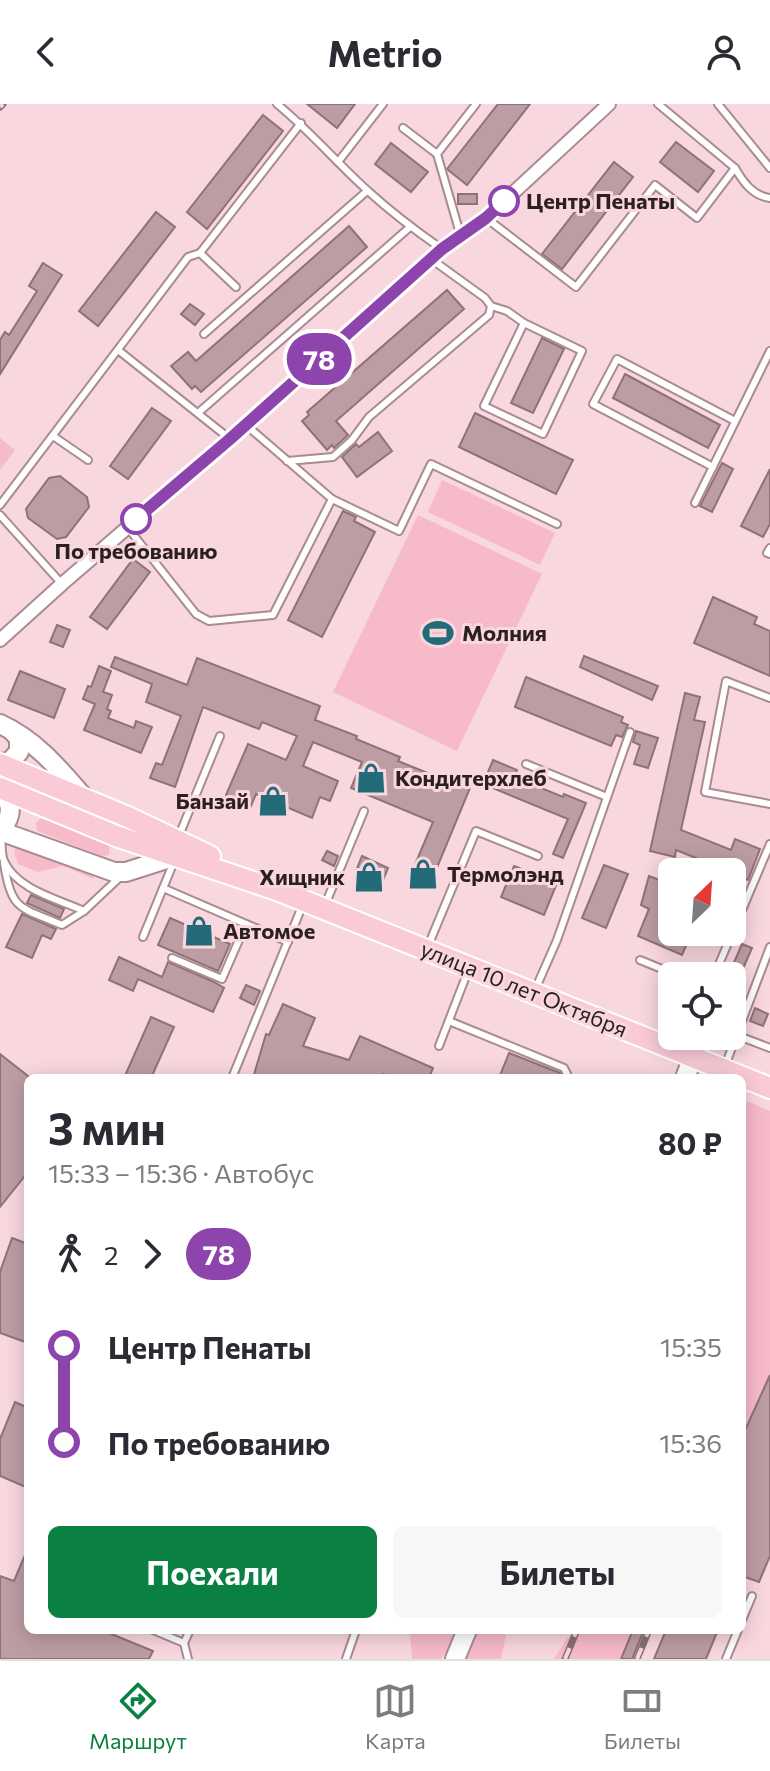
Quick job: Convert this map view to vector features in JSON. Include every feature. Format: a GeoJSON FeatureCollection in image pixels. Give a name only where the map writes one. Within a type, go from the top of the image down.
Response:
{"type":"FeatureCollection","features":[{"type":"Feature","properties":{"kind":"main road","name":"улица 10 лет Октября"},"geometry":{"type":"LineString","coordinates":[[0,764],[86,800],[176,849]]}},
{"type":"Feature","properties":{"kind":"main road","name":"улица 10 лет Октября"},"geometry":{"type":"LineString","coordinates":[[0,788],[116,836],[176,849],[240,869],[277,890],[733,1074]]}},
{"type":"Feature","properties":{"kind":"main road","name":"улица 10 лет Октября"},"geometry":{"type":"LineString","coordinates":[[746,1079],[770,1088]]}},
{"type":"Feature","properties":{"kind":"street"},"geometry":{"type":"LineString","coordinates":[[0,640],[442,249],[486,218],[601,106]]}},
{"type":"Feature","properties":{"kind":"street"},"geometry":{"type":"LineString","coordinates":[[0,764],[9,762],[19,752],[19,738],[4,726]]}},
{"type":"Feature","properties":{"kind":"street"},"geometry":{"type":"LineString","coordinates":[[4,726],[38,747],[86,800]]}},
{"type":"Feature","properties":{"kind":"street"},"geometry":{"type":"LineString","coordinates":[[0,788],[11,805],[11,813],[0,831],[100,868],[126,872],[176,849]]}},
{"type":"Feature","properties":{"kind":"street"},"geometry":{"type":"LineString","coordinates":[[687,1074],[693,1057]]}},
{"type":"Feature","properties":{"kind":"street"},"geometry":{"type":"LineString","coordinates":[[455,1659],[465,1634]]}},
{"type":"Feature","properties":{"kind":"lane"},"geometry":{"type":"LineString","coordinates":[[277,104],[301,123],[367,191],[442,249]]}},
{"type":"Feature","properties":{"kind":"lane"},"geometry":{"type":"LineString","coordinates":[[338,162],[383,104]]}},
{"type":"Feature","properties":{"kind":"lane"},"geometry":{"type":"LineString","coordinates":[[437,154],[476,104]]}},
{"type":"Feature","properties":{"kind":"lane"},"geometry":{"type":"LineString","coordinates":[[658,104],[735,168],[742,182],[760,197],[770,198]]}},
{"type":"Feature","properties":{"kind":"lane"},"geometry":{"type":"LineString","coordinates":[[718,104],[770,168]]}},
{"type":"Feature","properties":{"kind":"lane"},"geometry":{"type":"LineString","coordinates":[[0,505],[188,257],[200,253],[301,123]]}},
{"type":"Feature","properties":{"kind":"lane"},"geometry":{"type":"LineString","coordinates":[[403,128],[437,154],[461,237]]}},
{"type":"Feature","properties":{"kind":"lane"},"geometry":{"type":"LineString","coordinates":[[486,218],[576,287],[655,185],[697,218],[735,168]]}},
{"type":"Feature","properties":{"kind":"lane"},"geometry":{"type":"LineString","coordinates":[[204,334],[367,191]]}},
{"type":"Feature","properties":{"kind":"lane"},"geometry":{"type":"LineString","coordinates":[[198,413],[410,227]]}},
{"type":"Feature","properties":{"kind":"lane"},"geometry":{"type":"LineString","coordinates":[[200,253],[236,287]]}},
{"type":"Feature","properties":{"kind":"lane"},"geometry":{"type":"LineString","coordinates":[[431,259],[485,298],[491,306],[507,311],[524,323],[582,351],[543,434],[484,406],[524,323]]}},
{"type":"Feature","properties":{"kind":"lane"},"geometry":{"type":"LineString","coordinates":[[287,461],[333,457],[352,440],[369,417],[489,315],[491,306]]}},
{"type":"Feature","properties":{"kind":"lane"},"geometry":{"type":"LineString","coordinates":[[307,340],[325,354]]}},
{"type":"Feature","properties":{"kind":"lane"},"geometry":{"type":"LineString","coordinates":[[118,350],[230,439]]}},
{"type":"Feature","properties":{"kind":"lane"},"geometry":{"type":"LineString","coordinates":[[695,503],[770,351]]}},
{"type":"Feature","properties":{"kind":"lane"},"geometry":{"type":"LineString","coordinates":[[713,467],[593,404],[617,359],[735,421]]}},
{"type":"Feature","properties":{"kind":"lane"},"geometry":{"type":"LineString","coordinates":[[246,425],[332,499],[399,531],[431,464],[557,524]]}},
{"type":"Feature","properties":{"kind":"lane"},"geometry":{"type":"LineString","coordinates":[[53,436],[88,460]]}},
{"type":"Feature","properties":{"kind":"lane"},"geometry":{"type":"LineString","coordinates":[[127,527],[196,614],[209,621],[273,615],[332,499]]}},
{"type":"Feature","properties":{"kind":"lane"},"geometry":{"type":"LineString","coordinates":[[0,515],[62,584]]}},
{"type":"Feature","properties":{"kind":"lane"},"geometry":{"type":"LineString","coordinates":[[770,548],[767,553],[770,554]]}},
{"type":"Feature","properties":{"kind":"lane"},"geometry":{"type":"LineString","coordinates":[[770,698],[726,681],[705,792],[770,804]]}},
{"type":"Feature","properties":{"kind":"lane"},"geometry":{"type":"LineString","coordinates":[[534,993],[557,940],[630,732]]}},
{"type":"Feature","properties":{"kind":"lane"},"geometry":{"type":"LineString","coordinates":[[143,937],[220,736]]}},
{"type":"Feature","properties":{"kind":"lane"},"geometry":{"type":"LineString","coordinates":[[526,764],[607,797]]}},
{"type":"Feature","properties":{"kind":"lane"},"geometry":{"type":"LineString","coordinates":[[234,1074],[288,942],[314,905],[364,811]]}},
{"type":"Feature","properties":{"kind":"lane"},"geometry":{"type":"LineString","coordinates":[[0,831],[8,893],[19,907],[62,925],[84,911],[126,872]]}},
{"type":"Feature","properties":{"kind":"lane"},"geometry":{"type":"LineString","coordinates":[[426,950],[476,831],[538,856]]}},
{"type":"Feature","properties":{"kind":"lane"},"geometry":{"type":"LineString","coordinates":[[746,900],[770,844]]}},
{"type":"Feature","properties":{"kind":"lane"},"geometry":{"type":"LineString","coordinates":[[3,860],[27,886],[84,911]]}},
{"type":"Feature","properties":{"kind":"lane"},"geometry":{"type":"LineString","coordinates":[[163,888],[288,942]]}},
{"type":"Feature","properties":{"kind":"lane"},"geometry":{"type":"LineString","coordinates":[[172,958],[222,979],[246,924]]}},
{"type":"Feature","properties":{"kind":"lane"},"geometry":{"type":"LineString","coordinates":[[746,1009],[770,947]]}},
{"type":"Feature","properties":{"kind":"lane"},"geometry":{"type":"LineString","coordinates":[[640,960],[658,967]]}},
{"type":"Feature","properties":{"kind":"lane"},"geometry":{"type":"LineString","coordinates":[[439,1046],[470,967]]}},
{"type":"Feature","properties":{"kind":"lane"},"geometry":{"type":"LineString","coordinates":[[449,1021],[564,1068],[567,1074]]}},
{"type":"Feature","properties":{"kind":"lane"},"geometry":{"type":"LineString","coordinates":[[746,1039],[770,1048]]}},
{"type":"Feature","properties":{"kind":"lane"},"geometry":{"type":"LineString","coordinates":[[693,1057],[694,1050]]}},
{"type":"Feature","properties":{"kind":"lane"},"geometry":{"type":"LineString","coordinates":[[723,1070],[730,1050]]}},
{"type":"Feature","properties":{"kind":"lane"},"geometry":{"type":"LineString","coordinates":[[746,1610],[752,1596]]}},
{"type":"Feature","properties":{"kind":"lane"},"geometry":{"type":"LineString","coordinates":[[163,1634],[184,1643]]}},
{"type":"Feature","properties":{"kind":"lane"},"geometry":{"type":"LineString","coordinates":[[188,1634],[184,1643],[188,1659]]}},
{"type":"Feature","properties":{"kind":"lane"},"geometry":{"type":"LineString","coordinates":[[346,1659],[355,1634]]}},
{"type":"Feature","properties":{"kind":"lane"},"geometry":{"type":"LineString","coordinates":[[726,1659],[736,1634]]}},
{"type":"Feature","properties":{"kind":"shaded area"},"geometry":{"type":"Polygon","coordinates":[[[0,438],[15,450],[0,470],[0,438]]]}},
{"type":"Feature","properties":{"kind":"shaded area"},"geometry":{"type":"Polygon","coordinates":[[[442,480],[555,533],[540,565],[428,512],[442,480]]]}},
{"type":"Feature","properties":{"kind":"shaded area","name":"Молния"},"geometry":{"type":"Polygon","coordinates":[[[418,515],[542,574],[457,751],[333,692],[418,515]]]}},
{"type":"Feature","properties":{"kind":"shaded area"},"geometry":{"type":"Polygon","coordinates":[[[40,819],[53,820],[110,844],[109,855],[101,856],[37,831],[36,823],[40,819]]]}},
{"type":"Feature","properties":{"kind":"shaded area"},"geometry":{"type":"Polygon","coordinates":[[[22,845],[92,874],[94,879],[63,866],[38,872],[18,864],[14,852],[16,847],[22,845]]]}},
{"type":"Feature","properties":{"kind":"shaded area"},"geometry":{"type":"Polygon","coordinates":[[[746,1101],[770,1111],[770,1374],[746,1428],[746,1101]]]}},
{"type":"Feature","properties":{"kind":"shaded area"},"geometry":{"type":"Polygon","coordinates":[[[410,1634],[454,1634],[441,1659],[412,1659],[410,1634]]]}},
{"type":"Feature","properties":{"kind":"shaded area"},"geometry":{"type":"Polygon","coordinates":[[[471,1634],[506,1634],[501,1659],[462,1659],[471,1634]]]}},
{"type":"Feature","properties":{"kind":"shaded area"},"geometry":{"type":"Polygon","coordinates":[[[572,1634],[631,1634],[621,1659],[554,1659],[572,1634]]]}},
{"type":"Feature","properties":{"kind":"building"},"geometry":{"type":"Polygon","coordinates":[[[307,104],[355,104],[337,128],[307,104]]]}},
{"type":"Feature","properties":{"kind":"building"},"geometry":{"type":"Polygon","coordinates":[[[498,104],[530,104],[467,185],[447,169],[498,104]]]}},
{"type":"Feature","properties":{"kind":"building"},"geometry":{"type":"Polygon","coordinates":[[[263,115],[283,131],[207,229],[187,212],[263,115]]]}},
{"type":"Feature","properties":{"kind":"building"},"geometry":{"type":"Polygon","coordinates":[[[676,142],[714,171],[698,192],[660,162],[676,142]]]}},
{"type":"Feature","properties":{"kind":"building"},"geometry":{"type":"Polygon","coordinates":[[[391,143],[428,172],[411,192],[375,164],[391,143]]]}},
{"type":"Feature","properties":{"kind":"building"},"geometry":{"type":"Polygon","coordinates":[[[614,162],[633,177],[562,269],[542,254],[614,162]]]}},
{"type":"Feature","properties":{"kind":"building"},"geometry":{"type":"Polygon","coordinates":[[[458,194],[477,194],[477,204],[458,204],[458,194]]]}},
{"type":"Feature","properties":{"kind":"building"},"geometry":{"type":"Polygon","coordinates":[[[156,212],[175,227],[98,326],[79,311],[156,212]]]}},
{"type":"Feature","properties":{"kind":"building"},"geometry":{"type":"Polygon","coordinates":[[[349,226],[367,247],[201,392],[195,386],[192,389],[171,366],[188,352],[196,361],[349,226]]]}},
{"type":"Feature","properties":{"kind":"building"},"geometry":{"type":"Polygon","coordinates":[[[43,263],[62,275],[0,374],[0,340],[5,332],[9,335],[37,291],[29,286],[43,263]]]}},
{"type":"Feature","properties":{"kind":"building"},"geometry":{"type":"Polygon","coordinates":[[[447,290],[464,309],[336,421],[348,435],[334,448],[332,445],[327,450],[302,421],[309,415],[307,412],[447,290]]]}},
{"type":"Feature","properties":{"kind":"building"},"geometry":{"type":"Polygon","coordinates":[[[190,304],[204,314],[195,325],[181,314],[190,304]]]}},
{"type":"Feature","properties":{"kind":"building"},"geometry":{"type":"Polygon","coordinates":[[[542,338],[564,349],[533,413],[511,403],[542,338]]]}},
{"type":"Feature","properties":{"kind":"building"},"geometry":{"type":"Polygon","coordinates":[[[625,374],[720,425],[708,448],[613,398],[625,374]]]}},
{"type":"Feature","properties":{"kind":"building"},"geometry":{"type":"Polygon","coordinates":[[[152,408],[171,421],[128,479],[110,466],[152,408]]]}},
{"type":"Feature","properties":{"kind":"building"},"geometry":{"type":"Polygon","coordinates":[[[475,413],[573,460],[556,494],[459,447],[475,413]]]}},
{"type":"Feature","properties":{"kind":"building"},"geometry":{"type":"Polygon","coordinates":[[[378,432],[392,451],[357,477],[342,457],[356,444],[359,447],[378,432]]]}},
{"type":"Feature","properties":{"kind":"building"},"geometry":{"type":"Polygon","coordinates":[[[722,463],[733,469],[712,512],[700,506],[722,463]]]}},
{"type":"Feature","properties":{"kind":"building"},"geometry":{"type":"Polygon","coordinates":[[[770,469],[770,524],[763,537],[741,526],[770,469]]]}},
{"type":"Feature","properties":{"kind":"building"},"geometry":{"type":"Polygon","coordinates":[[[60,476],[87,497],[89,507],[66,537],[57,539],[28,518],[26,509],[49,478],[60,476]]]}},
{"type":"Feature","properties":{"kind":"building"},"geometry":{"type":"Polygon","coordinates":[[[343,511],[375,532],[322,637],[288,620],[343,511]]]}},
{"type":"Feature","properties":{"kind":"building"},"geometry":{"type":"Polygon","coordinates":[[[133,559],[150,572],[107,629],[90,617],[133,559]]]}},
{"type":"Feature","properties":{"kind":"building"},"geometry":{"type":"Polygon","coordinates":[[[713,597],[757,617],[754,624],[770,631],[770,676],[694,643],[713,597]]]}},
{"type":"Feature","properties":{"kind":"building"},"geometry":{"type":"Polygon","coordinates":[[[57,625],[70,630],[63,647],[50,642],[57,625]]]}},
{"type":"Feature","properties":{"kind":"building"},"geometry":{"type":"Polygon","coordinates":[[[584,656],[658,686],[652,700],[580,667],[584,656]]]}},
{"type":"Feature","properties":{"kind":"building"},"geometry":{"type":"Polygon","coordinates":[[[115,657],[187,685],[197,658],[320,706],[315,720],[400,757],[398,761],[470,788],[431,882],[411,874],[433,822],[351,788],[362,762],[313,742],[303,766],[338,781],[330,801],[320,797],[312,818],[256,794],[251,806],[226,795],[248,744],[286,760],[297,736],[262,722],[259,729],[203,707],[175,787],[150,778],[156,763],[162,765],[181,716],[146,702],[152,684],[111,667],[115,657]]]}},
{"type":"Feature","properties":{"kind":"building"},"geometry":{"type":"Polygon","coordinates":[[[99,666],[111,671],[103,692],[112,695],[107,709],[111,711],[108,718],[134,728],[136,721],[152,727],[141,753],[84,730],[95,704],[83,699],[99,666]]]}},
{"type":"Feature","properties":{"kind":"building"},"geometry":{"type":"Polygon","coordinates":[[[20,671],[65,689],[54,718],[8,700],[20,671]]]}},
{"type":"Feature","properties":{"kind":"building"},"geometry":{"type":"Polygon","coordinates":[[[526,677],[623,717],[621,722],[628,725],[622,737],[616,735],[611,746],[515,707],[526,677]]]}},
{"type":"Feature","properties":{"kind":"building"},"geometry":{"type":"Polygon","coordinates":[[[685,693],[700,697],[694,720],[705,722],[681,830],[731,850],[735,839],[760,849],[748,880],[746,858],[696,858],[676,850],[675,857],[650,851],[685,693]]]}},
{"type":"Feature","properties":{"kind":"building"},"geometry":{"type":"Polygon","coordinates":[[[636,731],[658,738],[648,768],[634,764],[640,745],[633,742],[636,731]]]}},
{"type":"Feature","properties":{"kind":"building"},"geometry":{"type":"Polygon","coordinates":[[[493,760],[517,770],[514,777],[586,803],[563,858],[553,854],[568,819],[483,784],[493,760]]]}},
{"type":"Feature","properties":{"kind":"building"},"geometry":{"type":"Polygon","coordinates":[[[327,851],[338,856],[334,866],[322,860],[327,851]]]}},
{"type":"Feature","properties":{"kind":"building"},"geometry":{"type":"Polygon","coordinates":[[[362,856],[388,868],[382,883],[356,871],[362,856]]]}},
{"type":"Feature","properties":{"kind":"building"},"geometry":{"type":"Polygon","coordinates":[[[604,865],[628,874],[606,928],[582,918],[604,865]]]}},
{"type":"Feature","properties":{"kind":"building"},"geometry":{"type":"Polygon","coordinates":[[[514,866],[557,883],[544,915],[501,897],[514,866]]]}},
{"type":"Feature","properties":{"kind":"building"},"geometry":{"type":"Polygon","coordinates":[[[649,876],[658,880],[658,945],[638,936],[649,909],[641,905],[649,876]]]}},
{"type":"Feature","properties":{"kind":"building"},"geometry":{"type":"Polygon","coordinates":[[[31,895],[64,909],[60,918],[27,903],[31,895]]]}},
{"type":"Feature","properties":{"kind":"building"},"geometry":{"type":"Polygon","coordinates":[[[22,914],[56,929],[51,939],[42,935],[32,958],[6,947],[22,914]]]}},
{"type":"Feature","properties":{"kind":"building"},"geometry":{"type":"Polygon","coordinates":[[[170,918],[230,944],[218,971],[158,945],[170,918]]]}},
{"type":"Feature","properties":{"kind":"building"},"geometry":{"type":"Polygon","coordinates":[[[661,946],[686,946],[682,955],[661,946]]]}},
{"type":"Feature","properties":{"kind":"building"},"geometry":{"type":"Polygon","coordinates":[[[741,946],[752,948],[746,962],[734,962],[741,946]]]}},
{"type":"Feature","properties":{"kind":"building"},"geometry":{"type":"Polygon","coordinates":[[[119,957],[162,977],[168,962],[224,988],[213,1012],[138,979],[133,991],[109,980],[119,957]]]}},
{"type":"Feature","properties":{"kind":"building"},"geometry":{"type":"Polygon","coordinates":[[[246,985],[260,991],[254,1005],[240,998],[246,985]]]}},
{"type":"Feature","properties":{"kind":"building"},"geometry":{"type":"Polygon","coordinates":[[[283,1004],[315,1018],[303,1046],[349,1060],[360,1036],[433,1068],[431,1074],[254,1074],[266,1034],[269,1035],[283,1004]]]}},
{"type":"Feature","properties":{"kind":"building"},"geometry":{"type":"Polygon","coordinates":[[[755,1008],[768,1014],[763,1026],[750,1021],[755,1008]]]}},
{"type":"Feature","properties":{"kind":"building"},"geometry":{"type":"Polygon","coordinates":[[[151,1017],[174,1027],[153,1074],[126,1074],[151,1017]]]}},
{"type":"Feature","properties":{"kind":"building"},"geometry":{"type":"Polygon","coordinates":[[[509,1053],[560,1074],[501,1074],[509,1053]]]}},
{"type":"Feature","properties":{"kind":"building"},"geometry":{"type":"Polygon","coordinates":[[[0,1054],[25,1074],[24,1177],[0,1207],[0,1054]]]}},
{"type":"Feature","properties":{"kind":"building"},"geometry":{"type":"Polygon","coordinates":[[[12,1238],[24,1242],[24,1342],[0,1333],[0,1272],[12,1238]]]}},
{"type":"Feature","properties":{"kind":"building"},"geometry":{"type":"Polygon","coordinates":[[[770,1375],[770,1556],[759,1582],[746,1577],[746,1428],[770,1375]]]}},
{"type":"Feature","properties":{"kind":"building"},"geometry":{"type":"Polygon","coordinates":[[[15,1402],[24,1406],[24,1486],[0,1476],[0,1439],[15,1402]]]}},
{"type":"Feature","properties":{"kind":"building"},"geometry":{"type":"Polygon","coordinates":[[[24,1557],[24,1634],[112,1634],[153,1651],[149,1659],[0,1659],[0,1576],[14,1581],[24,1557]]]}},
{"type":"Feature","properties":{"kind":"building"},"geometry":{"type":"Polygon","coordinates":[[[631,1634],[642,1634],[632,1659],[621,1659],[631,1634]]]}},
{"type":"Feature","properties":{"kind":"building"},"geometry":{"type":"Polygon","coordinates":[[[664,1634],[716,1634],[706,1659],[654,1659],[664,1634]]]}},
{"type":"Feature","properties":{"kind":"railway"},"geometry":{"type":"LineString","coordinates":[[0,107],[3,104]]}},
{"type":"Feature","properties":{"kind":"railway"},"geometry":{"type":"LineString","coordinates":[[565,1659],[575,1634]]}},
{"type":"Feature","properties":{"kind":"railway"},"geometry":{"type":"LineString","coordinates":[[637,1659],[647,1634]]}},
{"type":"Feature","properties":{"kind":"bus line","name":"78"},"geometry":{"type":"LineString","coordinates":[[136,519],[442,249],[486,218],[504,201]]}},
{"type":"Feature","properties":{"kind":"place","name":"Центр Пенаты"},"geometry":{"type":"Point","coordinates":[504,201]}},
{"type":"Feature","properties":{"kind":"place","name":"По требованию"},"geometry":{"type":"Point","coordinates":[136,519]}},
{"type":"Feature","properties":{"kind":"place","name":"Молния"},"geometry":{"type":"Point","coordinates":[438,633]}},
{"type":"Feature","properties":{"kind":"place","name":"Кондитерхлеб"},"geometry":{"type":"Point","coordinates":[371,778]}},
{"type":"Feature","properties":{"kind":"place","name":"Банзай"},"geometry":{"type":"Point","coordinates":[273,801]}},
{"type":"Feature","properties":{"kind":"place","name":"Термолэнд"},"geometry":{"type":"Point","coordinates":[423,874]}},
{"type":"Feature","properties":{"kind":"place","name":"Хищник"},"geometry":{"type":"Point","coordinates":[369,877]}},
{"type":"Feature","properties":{"kind":"place","name":"Автомое"},"geometry":{"type":"Point","coordinates":[199,931]}}]}
